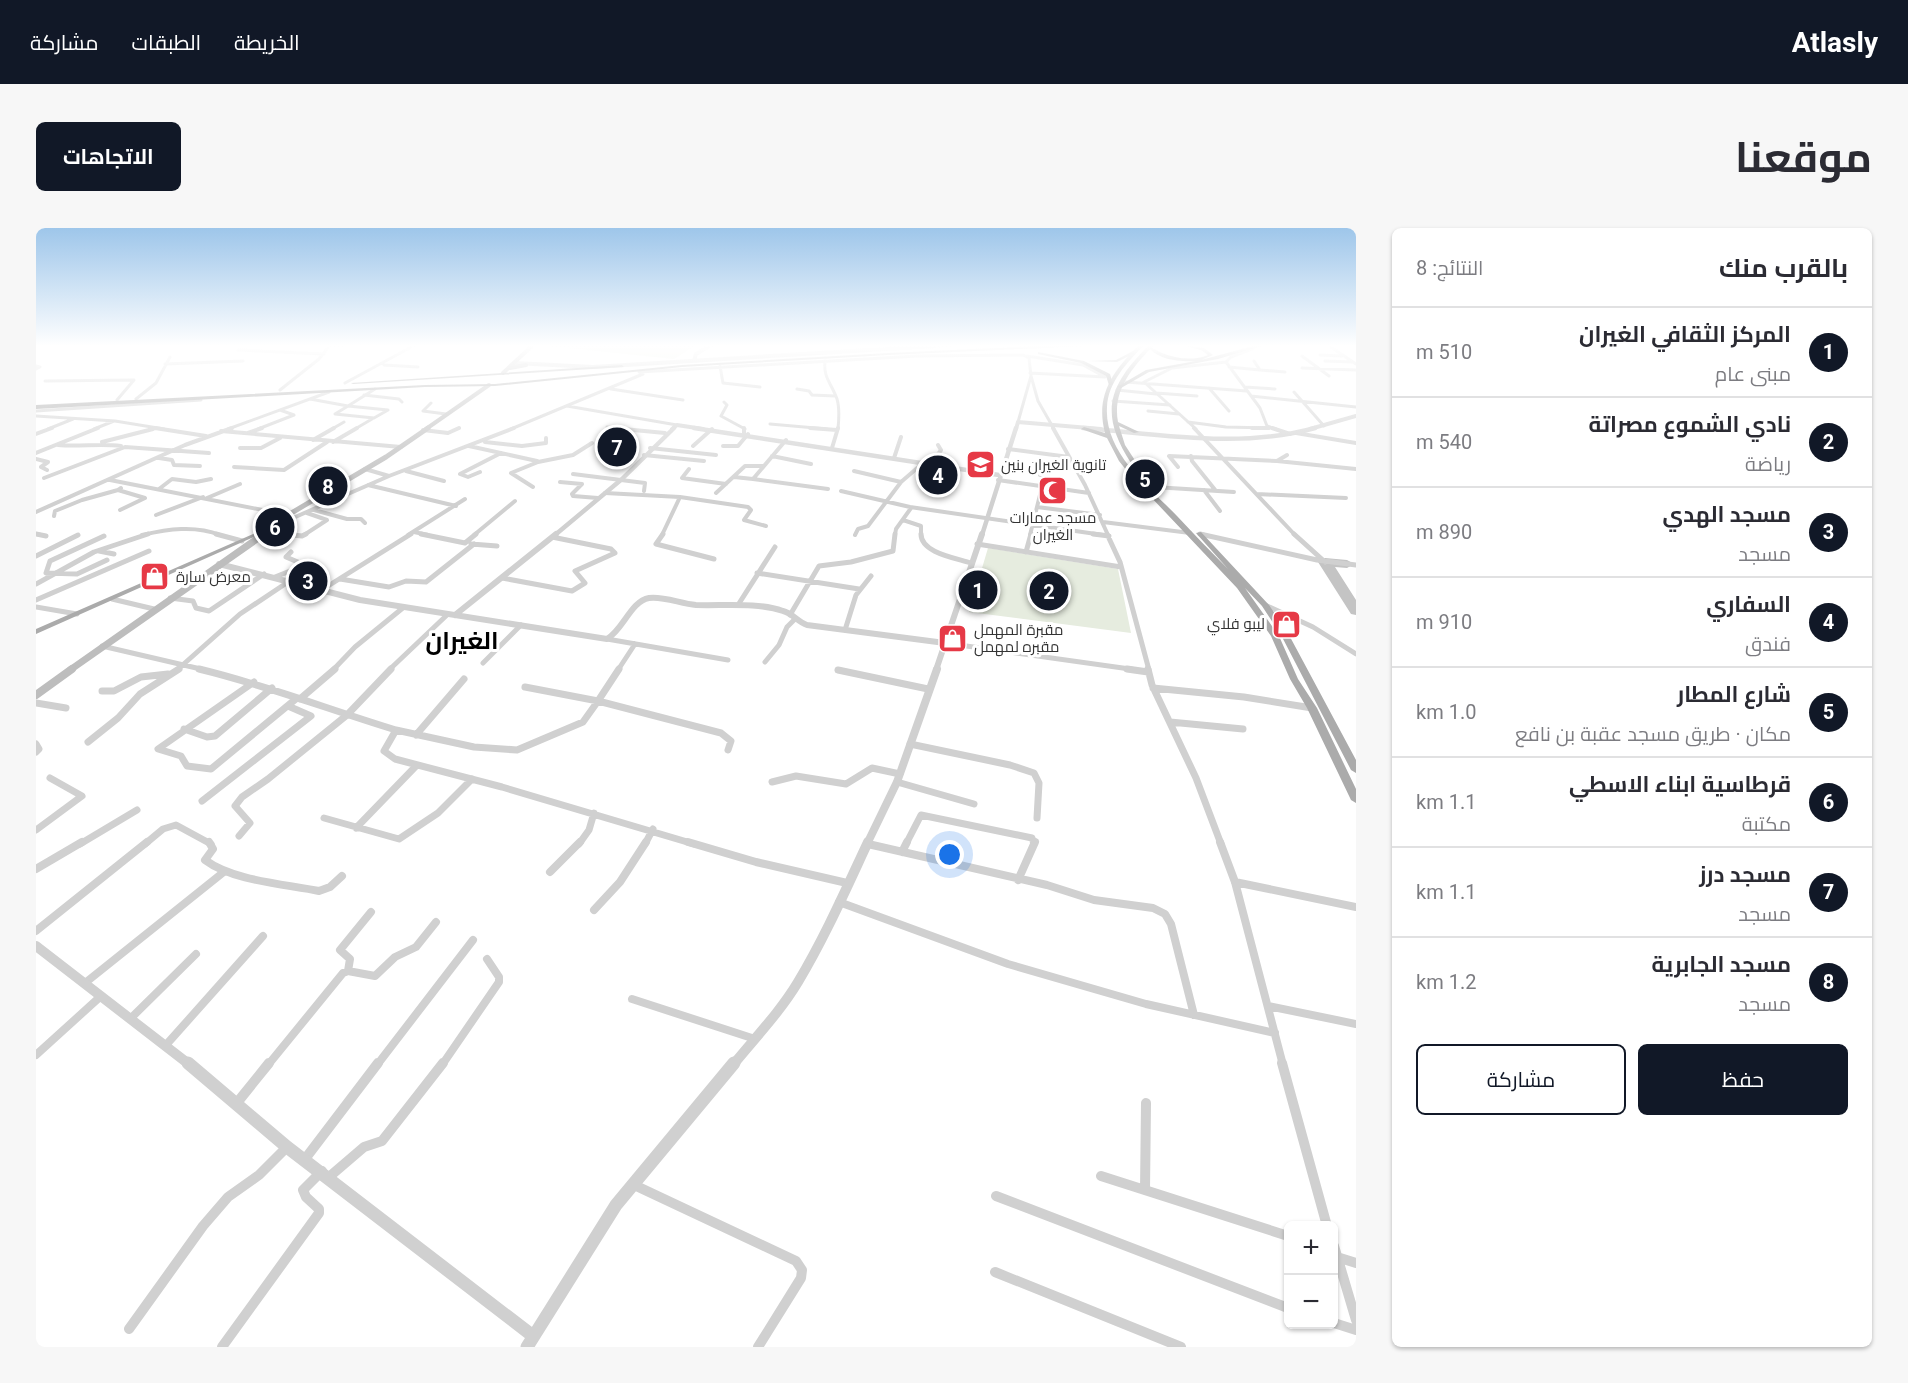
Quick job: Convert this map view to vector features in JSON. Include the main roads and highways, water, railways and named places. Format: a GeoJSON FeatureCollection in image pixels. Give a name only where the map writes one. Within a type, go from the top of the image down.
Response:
{"type":"FeatureCollection","features":[{"type":"Feature","properties":{"kind":"highway"},"geometry":{"type":"LineString","coordinates":[[36,408],[164,397]]}},
{"type":"Feature","properties":{"kind":"highway"},"geometry":{"type":"LineString","coordinates":[[36,408],[145,400],[245,397]]}},
{"type":"Feature","properties":{"kind":"main road"},"geometry":{"type":"LineString","coordinates":[[36,695],[288,515],[401,447],[471,397]]}},
{"type":"Feature","properties":{"kind":"main road"},"geometry":{"type":"LineString","coordinates":[[1107,397],[1104,401],[1112,430],[1131,470],[1253,603],[1275,636],[1294,679],[1312,708],[1356,800]]}},
{"type":"Feature","properties":{"kind":"main road"},"geometry":{"type":"LineString","coordinates":[[1113,397],[1112,430],[1154,488],[1265,605],[1285,635],[1356,770]]}},
{"type":"Feature","properties":{"kind":"main road"},"geometry":{"type":"LineString","coordinates":[[1112,430],[1102,433],[1086,428],[1102,425],[1112,430],[1138,433],[1112,430]]}},
{"type":"Feature","properties":{"kind":"main road"},"geometry":{"type":"LineString","coordinates":[[36,632],[273,527]]}},
{"type":"Feature","properties":{"kind":"place","name":"مسجد درز"},"geometry":{"type":"Point","coordinates":[617,447]}},
{"type":"Feature","properties":{"kind":"place","name":"تانوية الغيران بنين"},"geometry":{"type":"Point","coordinates":[980,465]}},
{"type":"Feature","properties":{"kind":"place","name":"السفاري"},"geometry":{"type":"Point","coordinates":[938,475]}},
{"type":"Feature","properties":{"kind":"place","name":"شارع المطار"},"geometry":{"type":"Point","coordinates":[1145,479]}},
{"type":"Feature","properties":{"kind":"place","name":"مسجد الجابرية"},"geometry":{"type":"Point","coordinates":[328,486]}},
{"type":"Feature","properties":{"kind":"place","name":"مسجد عمارات الغيران"},"geometry":{"type":"Point","coordinates":[1053,491]}},
{"type":"Feature","properties":{"kind":"place","name":"قرطاسية ابناء الاسطي"},"geometry":{"type":"Point","coordinates":[275,527]}},
{"type":"Feature","properties":{"kind":"place","name":"معرض سارة"},"geometry":{"type":"Point","coordinates":[155,577]}},
{"type":"Feature","properties":{"kind":"place","name":"مسجد الهدي"},"geometry":{"type":"Point","coordinates":[308,581]}},
{"type":"Feature","properties":{"kind":"place","name":"المركز الثقافي الغيران"},"geometry":{"type":"Point","coordinates":[978,590]}},
{"type":"Feature","properties":{"kind":"place","name":"نادي الشموع مصراتة"},"geometry":{"type":"Point","coordinates":[1049,591]}},
{"type":"Feature","properties":{"kind":"place","name":"ليبو فلاي"},"geometry":{"type":"Point","coordinates":[1286,624]}},
{"type":"Feature","properties":{"kind":"place","name":"مقبرة المهمل مقبره لمهمل"},"geometry":{"type":"Point","coordinates":[953,639]}},
{"type":"Feature","properties":{"kind":"district","name":"الغيران"},"geometry":{"type":"Point","coordinates":[462,641]}}]}
